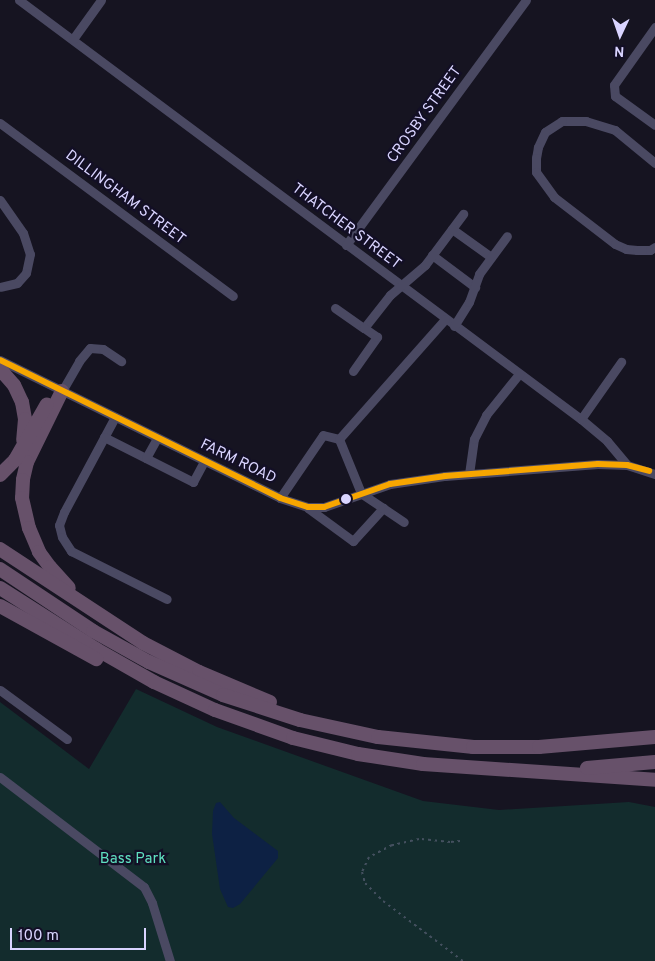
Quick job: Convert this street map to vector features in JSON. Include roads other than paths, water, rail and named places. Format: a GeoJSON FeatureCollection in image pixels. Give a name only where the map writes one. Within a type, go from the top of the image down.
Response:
{"type":"FeatureCollection","features":[{"type":"Feature","properties":{"kind":"highway"},"geometry":{"type":"LineString","coordinates":[[0,369],[18,391],[23,407],[24,431],[18,455]]}},
{"type":"Feature","properties":{"kind":"highway"},"geometry":{"type":"LineString","coordinates":[[0,475],[18,455],[44,408],[52,398],[62,391]]}},
{"type":"Feature","properties":{"kind":"highway"},"geometry":{"type":"LineString","coordinates":[[62,391],[25,468],[22,492],[24,512],[35,544],[50,567],[72,591],[112,623]]}},
{"type":"Feature","properties":{"kind":"highway"},"geometry":{"type":"LineString","coordinates":[[0,549],[112,623],[160,652],[218,681],[285,708],[363,734]]}},
{"type":"Feature","properties":{"kind":"highway"},"geometry":{"type":"LineString","coordinates":[[0,569],[107,639],[178,676],[268,711],[363,734],[434,744],[504,747],[556,746],[655,737]]}},
{"type":"Feature","properties":{"kind":"highway"},"geometry":{"type":"LineString","coordinates":[[0,588],[118,662],[170,690],[215,710]]}},
{"type":"Feature","properties":{"kind":"highway"},"geometry":{"type":"LineString","coordinates":[[0,606],[115,668],[160,689],[277,733],[350,752],[423,764],[655,780]]}},
{"type":"Feature","properties":{"kind":"highway"},"geometry":{"type":"LineString","coordinates":[[506,770],[572,769],[655,762]]}},
{"type":"Feature","properties":{"kind":"street","name":"THATCHER STREET"},"geometry":{"type":"LineString","coordinates":[[19,0],[454,326],[582,419],[608,441],[627,465]]}},
{"type":"Feature","properties":{"kind":"street"},"geometry":{"type":"LineString","coordinates":[[72,39],[101,0]]}},
{"type":"Feature","properties":{"kind":"street","name":"CROSBY STREET"},"geometry":{"type":"LineString","coordinates":[[346,245],[526,0]]}},
{"type":"Feature","properties":{"kind":"street"},"geometry":{"type":"LineString","coordinates":[[655,27],[614,85],[615,96],[655,125]]}},
{"type":"Feature","properties":{"kind":"street"},"geometry":{"type":"LineString","coordinates":[[655,163],[615,130],[586,121],[562,121],[545,132],[538,147],[536,158],[536,172],[554,197],[615,244],[626,249],[637,250],[650,250],[655,247]]}},
{"type":"Feature","properties":{"kind":"street","name":"DILLINGHAM STREET"},"geometry":{"type":"LineString","coordinates":[[0,123],[233,296]]}},
{"type":"Feature","properties":{"kind":"street"},"geometry":{"type":"LineString","coordinates":[[0,200],[23,233],[30,254],[26,272],[18,283],[0,287]]}},
{"type":"Feature","properties":{"kind":"street"},"geometry":{"type":"LineString","coordinates":[[364,328],[390,295],[402,286],[432,255],[463,214]]}},
{"type":"Feature","properties":{"kind":"street"},"geometry":{"type":"LineString","coordinates":[[452,229],[491,257]]}},
{"type":"Feature","properties":{"kind":"street"},"geometry":{"type":"LineString","coordinates":[[454,326],[469,302],[479,274],[507,236]]}},
{"type":"Feature","properties":{"kind":"street"},"geometry":{"type":"LineString","coordinates":[[432,255],[475,287]]}},
{"type":"Feature","properties":{"kind":"street"},"geometry":{"type":"LineString","coordinates":[[335,308],[377,337],[353,371]]}},
{"type":"Feature","properties":{"kind":"street"},"geometry":{"type":"LineString","coordinates":[[339,440],[445,319]]}},
{"type":"Feature","properties":{"kind":"street"},"geometry":{"type":"LineString","coordinates":[[62,391],[79,360],[90,348],[102,349],[122,361]]}},
{"type":"Feature","properties":{"kind":"street","name":"FARM ROAD"},"geometry":{"type":"LineString","coordinates":[[0,360],[280,498],[308,507],[324,507],[399,482],[587,464],[627,465]]}},
{"type":"Feature","properties":{"kind":"street"},"geometry":{"type":"LineString","coordinates":[[582,419],[621,362]]}},
{"type":"Feature","properties":{"kind":"street"},"geometry":{"type":"LineString","coordinates":[[469,474],[474,439],[486,415],[519,374]]}},
{"type":"Feature","properties":{"kind":"street"},"geometry":{"type":"LineString","coordinates":[[115,417],[64,512],[59,525],[62,536],[71,551],[167,599]]}},
{"type":"Feature","properties":{"kind":"street"},"geometry":{"type":"LineString","coordinates":[[280,498],[323,435],[339,440]]}},
{"type":"Feature","properties":{"kind":"street"},"geometry":{"type":"LineString","coordinates":[[104,437],[192,482],[204,461]]}},
{"type":"Feature","properties":{"kind":"street"},"geometry":{"type":"LineString","coordinates":[[146,458],[157,438]]}},
{"type":"Feature","properties":{"kind":"street"},"geometry":{"type":"LineString","coordinates":[[339,440],[361,494],[404,522]]}},
{"type":"Feature","properties":{"kind":"street"},"geometry":{"type":"LineString","coordinates":[[627,465],[655,474]]}},
{"type":"Feature","properties":{"kind":"street"},"geometry":{"type":"LineString","coordinates":[[308,507],[353,541],[383,508]]}},
{"type":"Feature","properties":{"kind":"street"},"geometry":{"type":"LineString","coordinates":[[0,690],[67,739]]}},
{"type":"Feature","properties":{"kind":"street"},"geometry":{"type":"LineString","coordinates":[[0,777],[144,888],[152,903],[170,961]]}},
{"type":"Feature","properties":{"kind":"water"},"geometry":{"type":"Polygon","coordinates":[[[220,802],[234,818],[278,851],[278,858],[240,904],[233,908],[228,907],[220,889],[212,834],[213,811],[216,803],[220,802]]]}},
{"type":"Feature","properties":{"kind":"park label","name":"Bass Park"},"geometry":{"type":"Point","coordinates":[133,860]}}]}
